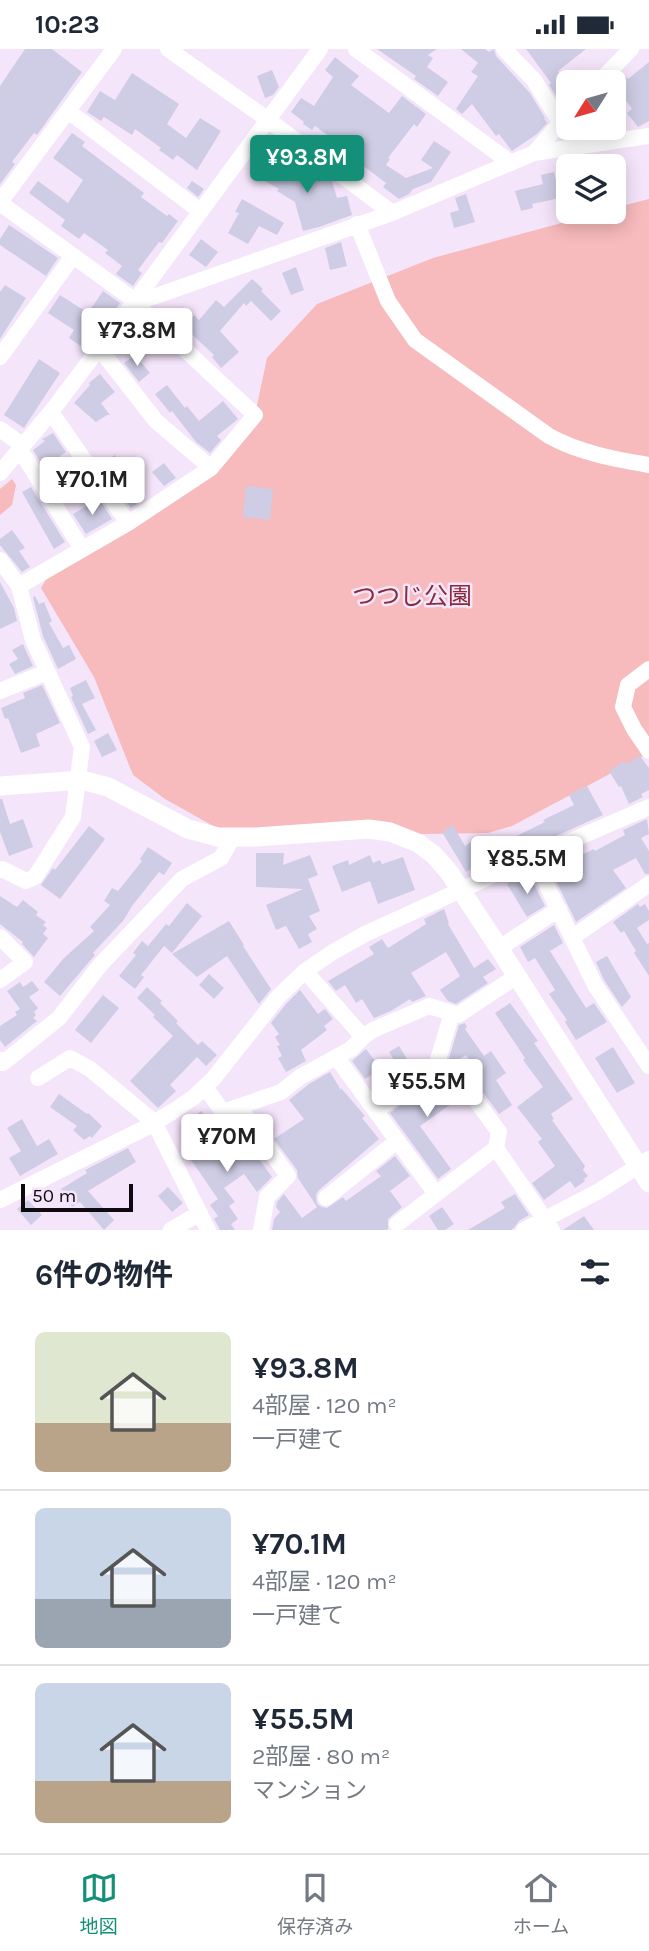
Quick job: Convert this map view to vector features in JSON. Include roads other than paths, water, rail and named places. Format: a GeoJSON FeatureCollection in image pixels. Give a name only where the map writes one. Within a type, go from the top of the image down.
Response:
{"type":"FeatureCollection","features":[{"type":"Feature","properties":{"kind":"street"},"geometry":{"type":"LineString","coordinates":[[19,586],[128,523],[211,468],[255,415],[134,300],[0,202],[114,49]]}},
{"type":"Feature","properties":{"kind":"street"},"geometry":{"type":"LineString","coordinates":[[169,49],[268,119],[392,213]]}},
{"type":"Feature","properties":{"kind":"street"},"geometry":{"type":"LineString","coordinates":[[0,473],[51,412],[320,49]]}},
{"type":"Feature","properties":{"kind":"street"},"geometry":{"type":"LineString","coordinates":[[356,49],[511,163]]}},
{"type":"Feature","properties":{"kind":"street"},"geometry":{"type":"LineString","coordinates":[[504,49],[556,107]]}},
{"type":"Feature","properties":{"kind":"street"},"geometry":{"type":"LineString","coordinates":[[610,70],[627,51]]}},
{"type":"Feature","properties":{"kind":"street"},"geometry":{"type":"LineString","coordinates":[[68,111],[200,211]]}},
{"type":"Feature","properties":{"kind":"street"},"geometry":{"type":"LineString","coordinates":[[534,153],[556,128]]}},
{"type":"Feature","properties":{"kind":"street"},"geometry":{"type":"LineString","coordinates":[[134,302],[392,213],[534,153],[649,136]]}},
{"type":"Feature","properties":{"kind":"street"},"geometry":{"type":"LineString","coordinates":[[357,224],[388,301],[415,340],[549,436],[568,446],[613,459],[649,465]]}},
{"type":"Feature","properties":{"kind":"street"},"geometry":{"type":"LineString","coordinates":[[0,356],[73,256]]}},
{"type":"Feature","properties":{"kind":"street"},"geometry":{"type":"LineString","coordinates":[[99,348],[156,421],[211,468]]}},
{"type":"Feature","properties":{"kind":"street"},"geometry":{"type":"LineString","coordinates":[[51,412],[128,523]]}},
{"type":"Feature","properties":{"kind":"street"},"geometry":{"type":"LineString","coordinates":[[0,429],[20,447],[82,549]]}},
{"type":"Feature","properties":{"kind":"street"},"geometry":{"type":"LineString","coordinates":[[0,560],[19,586],[33,640],[82,747],[73,817],[34,877],[26,881],[0,870]]}},
{"type":"Feature","properties":{"kind":"street"},"geometry":{"type":"LineString","coordinates":[[649,669],[628,684],[622,707],[649,751]]}},
{"type":"Feature","properties":{"kind":"street"},"geometry":{"type":"LineString","coordinates":[[0,691],[47,672]]}},
{"type":"Feature","properties":{"kind":"street"},"geometry":{"type":"LineString","coordinates":[[0,786],[82,780],[108,787],[188,829],[218,837],[369,829],[390,832],[418,843],[434,855],[461,890],[644,1162],[649,1183]]}},
{"type":"Feature","properties":{"kind":"street"},"geometry":{"type":"LineString","coordinates":[[1,1197],[172,1112],[213,1079],[278,997],[305,971],[333,952],[365,934],[649,807]]}},
{"type":"Feature","properties":{"kind":"street"},"geometry":{"type":"LineString","coordinates":[[0,1060],[3,1063],[59,1019],[101,964],[182,879],[221,858],[233,837]]}},
{"type":"Feature","properties":{"kind":"street"},"geometry":{"type":"LineString","coordinates":[[533,857],[595,985],[649,1066]]}},
{"type":"Feature","properties":{"kind":"street"},"geometry":{"type":"LineString","coordinates":[[573,937],[649,884]]}},
{"type":"Feature","properties":{"kind":"street"},"geometry":{"type":"LineString","coordinates":[[499,947],[559,909]]}},
{"type":"Feature","properties":{"kind":"street"},"geometry":{"type":"LineString","coordinates":[[0,936],[25,962],[0,980]]}},
{"type":"Feature","properties":{"kind":"street"},"geometry":{"type":"LineString","coordinates":[[305,971],[363,1037]]}},
{"type":"Feature","properties":{"kind":"street"},"geometry":{"type":"LineString","coordinates":[[205,1087],[223,1112],[239,1107],[281,1092],[300,1077],[351,1049],[373,1030],[429,1006],[458,1015],[517,976]]}},
{"type":"Feature","properties":{"kind":"street"},"geometry":{"type":"LineString","coordinates":[[376,1111],[436,1066],[452,1013]]}},
{"type":"Feature","properties":{"kind":"street"},"geometry":{"type":"LineString","coordinates":[[38,1079],[70,1058],[90,1069],[154,1122],[208,1230]]}},
{"type":"Feature","properties":{"kind":"street"},"geometry":{"type":"LineString","coordinates":[[337,1058],[436,1194]]}},
{"type":"Feature","properties":{"kind":"street"},"geometry":{"type":"LineString","coordinates":[[397,1224],[496,1148],[499,1132],[456,1073]]}},
{"type":"Feature","properties":{"kind":"street"},"geometry":{"type":"LineString","coordinates":[[239,1107],[288,1176],[267,1197],[261,1230]]}},
{"type":"Feature","properties":{"kind":"street"},"geometry":{"type":"LineString","coordinates":[[326,1198],[397,1141]]}},
{"type":"Feature","properties":{"kind":"street"},"geometry":{"type":"LineString","coordinates":[[496,1148],[548,1225]]}},
{"type":"Feature","properties":{"kind":"street"},"geometry":{"type":"LineString","coordinates":[[524,1230],[548,1225],[644,1162]]}},
{"type":"Feature","properties":{"kind":"street"},"geometry":{"type":"LineString","coordinates":[[171,1230],[200,1213]]}},
{"type":"Feature","properties":{"kind":"park label","name":"つつじ公園"},"geometry":{"type":"Point","coordinates":[412,596]}}]}
